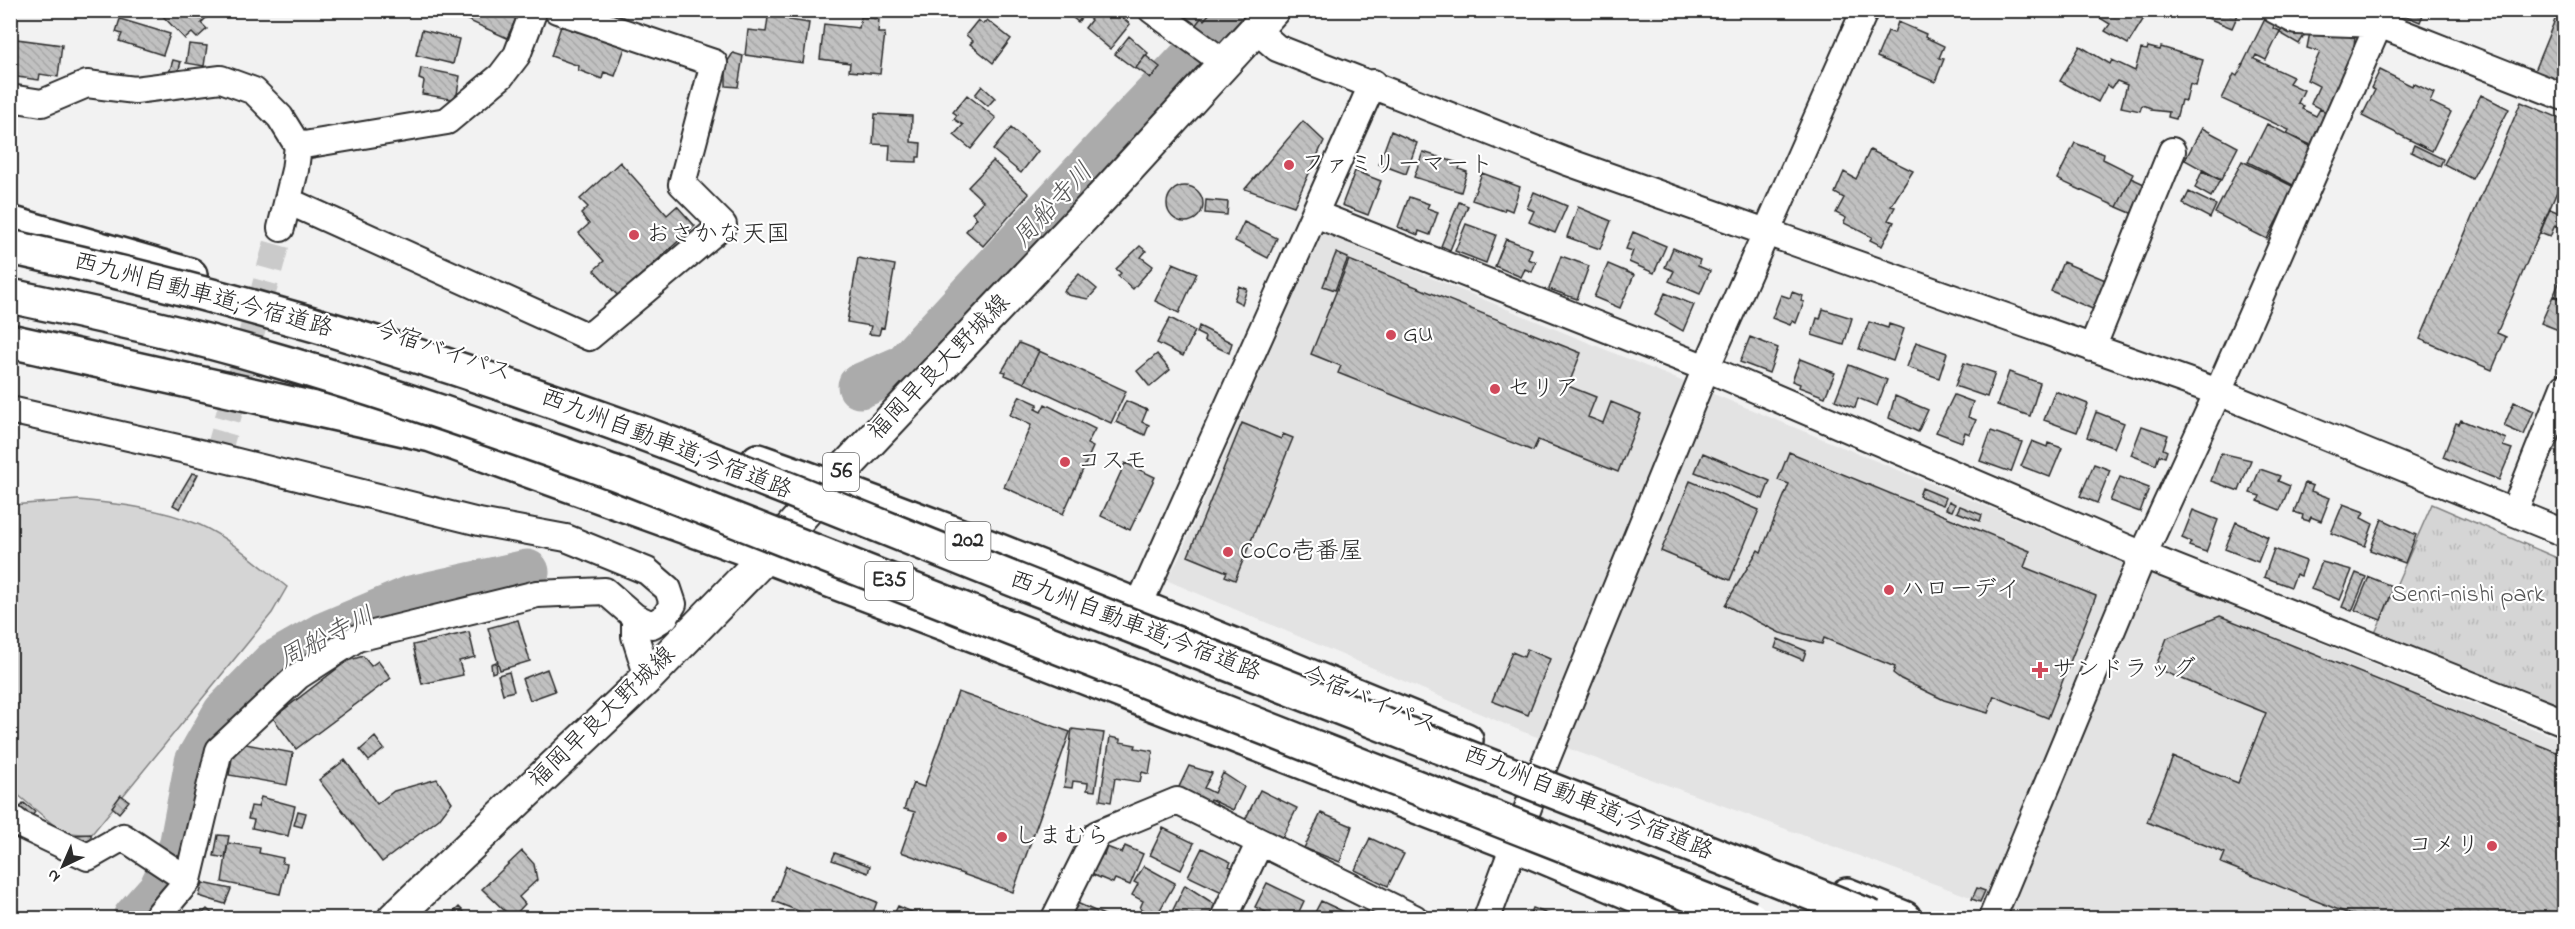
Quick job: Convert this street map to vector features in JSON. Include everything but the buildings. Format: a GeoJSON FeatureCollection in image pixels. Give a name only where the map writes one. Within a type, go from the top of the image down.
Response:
{"type":"FeatureCollection","features":[{"type":"Feature","properties":{"kind":"highway","name":"今宿バイパス"},"geometry":{"type":"LineString","coordinates":[[10,223],[393,334],[828,486],[1137,607],[1904,918]]}},
{"type":"Feature","properties":{"kind":"highway","name":"西九州自動車道;今宿道路"},"geometry":{"type":"LineString","coordinates":[[10,247],[128,273],[288,316],[457,369],[632,429],[1636,822],[1873,918]]}},
{"type":"Feature","properties":{"kind":"highway","name":"西九州自動車道;今宿道路"},"geometry":{"type":"LineString","coordinates":[[10,296],[119,319],[274,360],[442,412],[615,473],[1750,918]]}},
{"type":"Feature","properties":{"kind":"highway"},"geometry":{"type":"LineString","coordinates":[[10,341],[431,435],[766,556],[1038,659],[1514,844],[1690,918]]}},
{"type":"Feature","properties":{"kind":"main road","name":"福岡早良大野城線"},"geometry":{"type":"LineString","coordinates":[[394,918],[648,677],[766,556],[828,486],[1103,196],[1223,62],[1264,20]]}},
{"type":"Feature","properties":{"kind":"street"},"geometry":{"type":"LineString","coordinates":[[298,146],[447,121],[506,69],[517,55],[534,10]]}},
{"type":"Feature","properties":{"kind":"street"},"geometry":{"type":"LineString","coordinates":[[288,201],[589,337],[723,225],[682,184],[714,63],[556,10]]}},
{"type":"Feature","properties":{"kind":"street"},"geometry":{"type":"LineString","coordinates":[[1152,10],[1223,62]]}},
{"type":"Feature","properties":{"kind":"street"},"geometry":{"type":"LineString","coordinates":[[1487,918],[1542,770],[1706,368],[1865,10]]}},
{"type":"Feature","properties":{"kind":"street"},"geometry":{"type":"LineString","coordinates":[[2275,10],[2296,21],[2382,17],[2565,96]]}},
{"type":"Feature","properties":{"kind":"street"},"geometry":{"type":"LineString","coordinates":[[1992,918],[2143,555],[2218,392],[2382,17]]}},
{"type":"Feature","properties":{"kind":"street"},"geometry":{"type":"LineString","coordinates":[[1264,20],[1278,48],[1373,83],[1565,161],[2218,392],[2565,533]]}},
{"type":"Feature","properties":{"kind":"street"},"geometry":{"type":"LineString","coordinates":[[10,98],[42,103],[87,84],[135,90],[221,79],[254,91],[280,117],[298,146],[281,228]]}},
{"type":"Feature","properties":{"kind":"street"},"geometry":{"type":"LineString","coordinates":[[1137,607],[1373,83]]}},
{"type":"Feature","properties":{"kind":"street"},"geometry":{"type":"LineString","coordinates":[[2091,348],[2172,151]]}},
{"type":"Feature","properties":{"kind":"street"},"geometry":{"type":"LineString","coordinates":[[1315,214],[1706,368],[2143,555],[2565,722]]}},
{"type":"Feature","properties":{"kind":"street"},"geometry":{"type":"LineString","coordinates":[[2514,512],[2565,387]]}},
{"type":"Feature","properties":{"kind":"street"},"geometry":{"type":"LineString","coordinates":[[10,410],[217,457],[479,522],[566,538],[647,571],[668,589],[673,604],[665,617],[652,625],[635,617],[605,591],[537,594],[357,638],[298,676],[219,750],[188,880],[156,918]]}},
{"type":"Feature","properties":{"kind":"street"},"geometry":{"type":"LineString","coordinates":[[635,617],[635,636],[648,677]]}},
{"type":"Feature","properties":{"kind":"street"},"geometry":{"type":"LineString","coordinates":[[1055,918],[1097,834],[1177,801],[1414,918]]}},
{"type":"Feature","properties":{"kind":"street"},"geometry":{"type":"LineString","coordinates":[[10,818],[88,857],[123,837],[188,880]]}},
{"type":"Feature","properties":{"kind":"street"},"geometry":{"type":"LineString","coordinates":[[1224,918],[1260,842]]}},
{"type":"Feature","properties":{"kind":"shaded area"},"geometry":{"type":"Polygon","coordinates":[[[1322,233],[2564,741],[2564,918],[2027,918],[1521,731],[1166,580],[1177,562],[1322,233]]]}},
{"type":"Feature","properties":{"kind":"green space"},"geometry":{"type":"Polygon","coordinates":[[[78,500],[124,505],[170,514],[200,525],[234,545],[287,587],[272,613],[91,835],[62,832],[11,789],[11,505],[78,500]]]}},
{"type":"Feature","properties":{"kind":"green space","name":"Senri-nishi park"},"geometry":{"type":"Polygon","coordinates":[[[2432,504],[2564,561],[2564,708],[2375,633],[2432,504]]]}},
{"type":"Feature","properties":{"kind":"waterway","name":"周船寺川"},"geometry":{"type":"LineString","coordinates":[[860,386],[904,367],[1237,10]]}},
{"type":"Feature","properties":{"kind":"waterway","name":"周船寺川"},"geometry":{"type":"LineString","coordinates":[[135,918],[161,889],[181,847],[197,762],[225,713],[274,663],[323,635],[411,598],[527,572]]}},
{"type":"Feature","properties":{"kind":"tunnel"},"geometry":{"type":"LineString","coordinates":[[217,457],[281,228]]}},
{"type":"Feature","properties":{"kind":"place","name":"ファミリーマート"},"geometry":{"type":"Point","coordinates":[1289,165]}},
{"type":"Feature","properties":{"kind":"place","name":"おさかな天国"},"geometry":{"type":"Point","coordinates":[634,235]}},
{"type":"Feature","properties":{"kind":"place","name":"GU"},"geometry":{"type":"Point","coordinates":[1391,335]}},
{"type":"Feature","properties":{"kind":"place","name":"セリア"},"geometry":{"type":"Point","coordinates":[1495,389]}},
{"type":"Feature","properties":{"kind":"place","name":"コスモ"},"geometry":{"type":"Point","coordinates":[1065,462]}},
{"type":"Feature","properties":{"kind":"place","name":"CoCo壱番屋"},"geometry":{"type":"Point","coordinates":[1228,552]}},
{"type":"Feature","properties":{"kind":"place","name":"ハローデイ"},"geometry":{"type":"Point","coordinates":[1889,590]}},
{"type":"Feature","properties":{"kind":"place","name":"サンドラッグ"},"geometry":{"type":"Point","coordinates":[2040,670]}},
{"type":"Feature","properties":{"kind":"place","name":"しまむら"},"geometry":{"type":"Point","coordinates":[1002,837]}},
{"type":"Feature","properties":{"kind":"place","name":"コメリ"},"geometry":{"type":"Point","coordinates":[2492,846]}}]}
